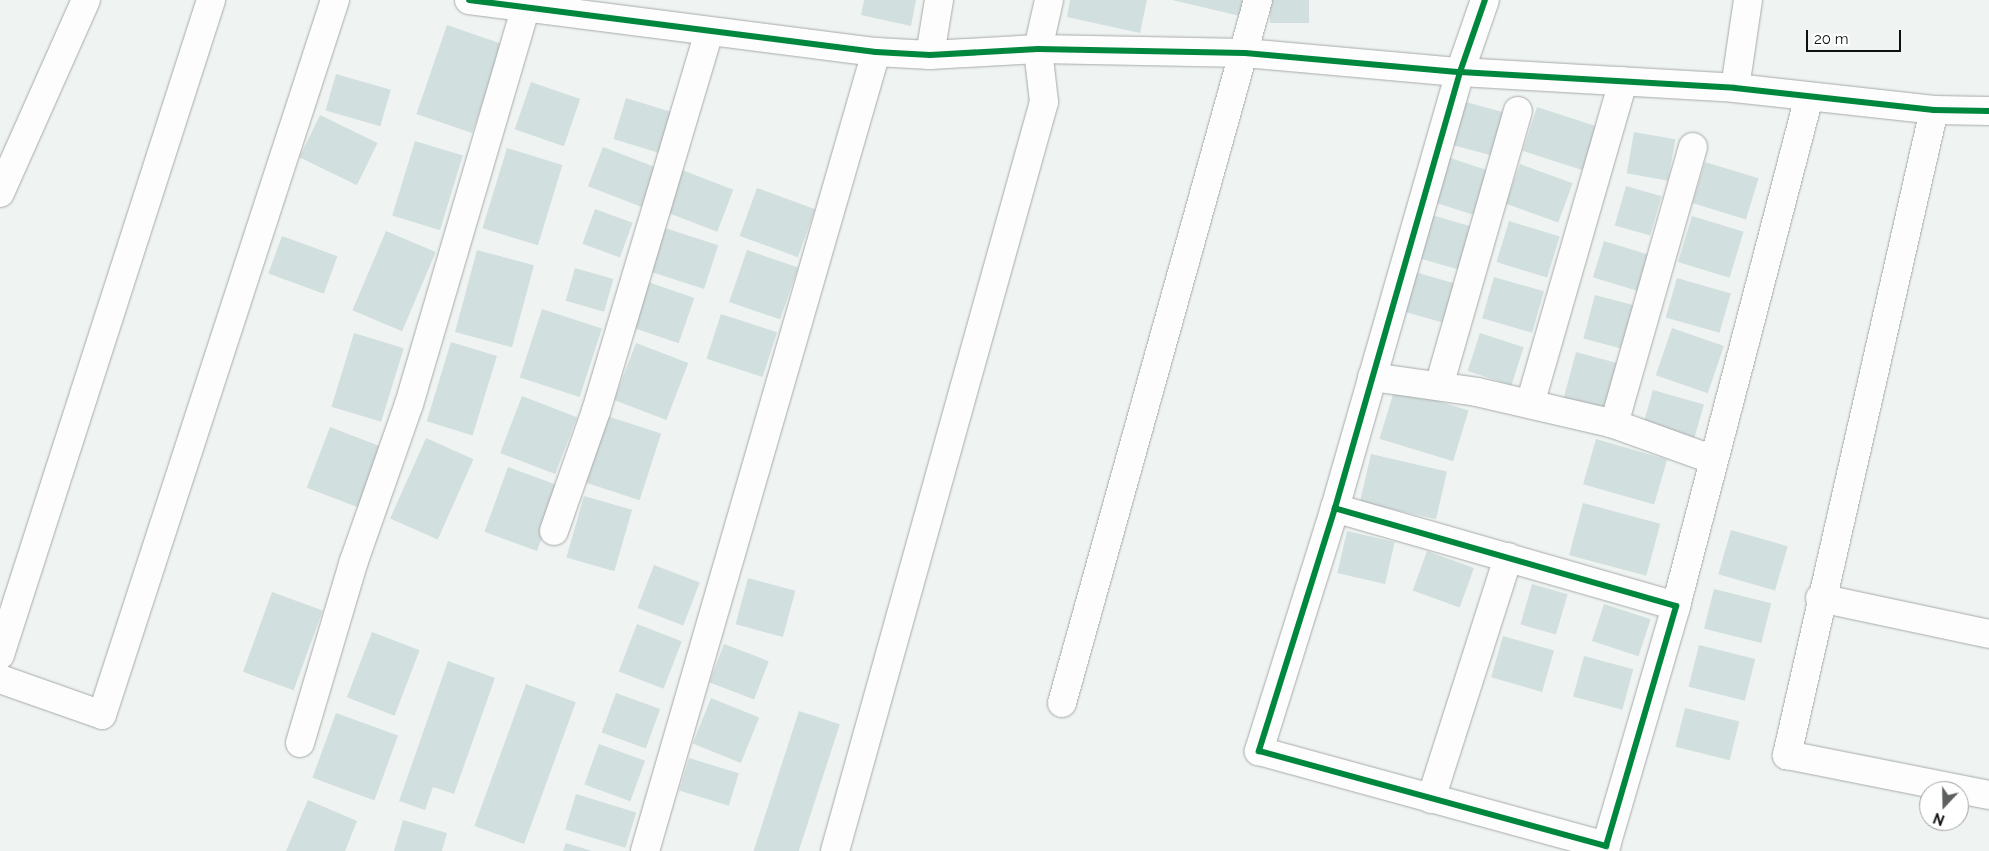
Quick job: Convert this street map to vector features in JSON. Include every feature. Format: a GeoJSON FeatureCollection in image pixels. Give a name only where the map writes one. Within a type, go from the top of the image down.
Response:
{"type":"FeatureCollection","features":[{"type":"Feature","properties":{"kind":"street"},"geometry":{"type":"LineString","coordinates":[[0,192],[86,0]]}},
{"type":"Feature","properties":{"kind":"street"},"geometry":{"type":"LineString","coordinates":[[0,655],[211,0]]}},
{"type":"Feature","properties":{"kind":"street"},"geometry":{"type":"LineString","coordinates":[[0,679],[102,715],[335,0]]}},
{"type":"Feature","properties":{"kind":"street"},"geometry":{"type":"LineString","coordinates":[[469,0],[876,52],[930,55],[1038,49],[1245,53],[1460,72],[1735,88],[1934,110],[1989,111]]}},
{"type":"Feature","properties":{"kind":"street"},"geometry":{"type":"LineString","coordinates":[[930,55],[939,0]]}},
{"type":"Feature","properties":{"kind":"street"},"geometry":{"type":"LineString","coordinates":[[834,851],[1044,102],[1038,49],[1049,0]]}},
{"type":"Feature","properties":{"kind":"street"},"geometry":{"type":"LineString","coordinates":[[1062,703],[1245,53],[1258,0]]}},
{"type":"Feature","properties":{"kind":"street"},"geometry":{"type":"LineString","coordinates":[[1485,0],[1460,72],[1335,508],[1260,751],[1606,846],[1676,606],[1809,97]]}},
{"type":"Feature","properties":{"kind":"street"},"geometry":{"type":"LineString","coordinates":[[1735,88],[1748,0]]}},
{"type":"Feature","properties":{"kind":"street"},"geometry":{"type":"LineString","coordinates":[[300,742],[354,561],[409,404],[526,7]]}},
{"type":"Feature","properties":{"kind":"street"},"geometry":{"type":"LineString","coordinates":[[554,530],[596,411],[709,32]]}},
{"type":"Feature","properties":{"kind":"street"},"geometry":{"type":"LineString","coordinates":[[645,851],[876,52]]}},
{"type":"Feature","properties":{"kind":"street"},"geometry":{"type":"LineString","coordinates":[[1530,404],[1623,81]]}},
{"type":"Feature","properties":{"kind":"street"},"geometry":{"type":"LineString","coordinates":[[1934,110],[1820,598],[1787,755],[1989,795]]}},
{"type":"Feature","properties":{"kind":"street"},"geometry":{"type":"LineString","coordinates":[[1439,386],[1518,112]]}},
{"type":"Feature","properties":{"kind":"street"},"geometry":{"type":"LineString","coordinates":[[1614,424],[1693,148]]}},
{"type":"Feature","properties":{"kind":"street"},"geometry":{"type":"LineString","coordinates":[[1372,377],[1439,386],[1530,404],[1614,424],[1714,460]]}},
{"type":"Feature","properties":{"kind":"street"},"geometry":{"type":"LineString","coordinates":[[1335,508],[1676,606]]}},
{"type":"Feature","properties":{"kind":"street"},"geometry":{"type":"LineString","coordinates":[[1431,799],[1508,557]]}},
{"type":"Feature","properties":{"kind":"street"},"geometry":{"type":"LineString","coordinates":[[1820,598],[1989,634]]}},
{"type":"Feature","properties":{"kind":"building"},"geometry":{"type":"Polygon","coordinates":[[[864,0],[916,0],[911,26],[861,15],[864,0]]]}},
{"type":"Feature","properties":{"kind":"building"},"geometry":{"type":"Polygon","coordinates":[[[1070,0],[1147,0],[1140,33],[1067,17],[1070,0]]]}},
{"type":"Feature","properties":{"kind":"building"},"geometry":{"type":"Polygon","coordinates":[[[1172,0],[1243,0],[1240,16],[1172,0]]]}},
{"type":"Feature","properties":{"kind":"building"},"geometry":{"type":"Polygon","coordinates":[[[1270,0],[1309,0],[1309,23],[1270,23],[1270,0]]]}},
{"type":"Feature","properties":{"kind":"building"},"geometry":{"type":"Polygon","coordinates":[[[447,25],[503,44],[472,133],[416,114],[447,25]]]}},
{"type":"Feature","properties":{"kind":"building"},"geometry":{"type":"Polygon","coordinates":[[[336,74],[391,90],[380,126],[326,111],[336,74]]]}},
{"type":"Feature","properties":{"kind":"building"},"geometry":{"type":"Polygon","coordinates":[[[531,82],[580,99],[564,146],[515,129],[531,82]]]}},
{"type":"Feature","properties":{"kind":"building"},"geometry":{"type":"Polygon","coordinates":[[[626,98],[671,112],[658,153],[613,139],[626,98]]]}},
{"type":"Feature","properties":{"kind":"building"},"geometry":{"type":"Polygon","coordinates":[[[1462,101],[1504,112],[1492,156],[1450,144],[1462,101]]]}},
{"type":"Feature","properties":{"kind":"building"},"geometry":{"type":"Polygon","coordinates":[[[1537,107],[1597,126],[1583,170],[1523,151],[1537,107]]]}},
{"type":"Feature","properties":{"kind":"building"},"geometry":{"type":"Polygon","coordinates":[[[320,115],[378,143],[357,185],[299,157],[320,115]]]}},
{"type":"Feature","properties":{"kind":"building"},"geometry":{"type":"Polygon","coordinates":[[[1634,132],[1675,139],[1668,181],[1627,173],[1634,132]]]}},
{"type":"Feature","properties":{"kind":"building"},"geometry":{"type":"Polygon","coordinates":[[[415,141],[463,156],[440,230],[392,216],[415,141]]]}},
{"type":"Feature","properties":{"kind":"building"},"geometry":{"type":"Polygon","coordinates":[[[603,147],[656,167],[641,207],[588,186],[603,147]]]}},
{"type":"Feature","properties":{"kind":"building"},"geometry":{"type":"Polygon","coordinates":[[[507,148],[562,165],[538,245],[482,228],[507,148]]]}},
{"type":"Feature","properties":{"kind":"building"},"geometry":{"type":"Polygon","coordinates":[[[1444,156],[1491,171],[1476,216],[1429,201],[1444,156]]]}},
{"type":"Feature","properties":{"kind":"building"},"geometry":{"type":"Polygon","coordinates":[[[1705,162],[1759,178],[1746,219],[1692,203],[1705,162]]]}},
{"type":"Feature","properties":{"kind":"building"},"geometry":{"type":"Polygon","coordinates":[[[1520,164],[1573,183],[1558,223],[1506,203],[1520,164]]]}},
{"type":"Feature","properties":{"kind":"building"},"geometry":{"type":"Polygon","coordinates":[[[682,170],[733,190],[717,232],[666,212],[682,170]]]}},
{"type":"Feature","properties":{"kind":"building"},"geometry":{"type":"Polygon","coordinates":[[[1626,186],[1662,196],[1650,236],[1615,225],[1626,186]]]}},
{"type":"Feature","properties":{"kind":"building"},"geometry":{"type":"Polygon","coordinates":[[[757,188],[815,209],[798,257],[740,236],[757,188]]]}},
{"type":"Feature","properties":{"kind":"building"},"geometry":{"type":"Polygon","coordinates":[[[595,209],[633,223],[620,257],[582,244],[595,209]]]}},
{"type":"Feature","properties":{"kind":"building"},"geometry":{"type":"Polygon","coordinates":[[[1428,214],[1474,227],[1462,270],[1416,257],[1428,214]]]}},
{"type":"Feature","properties":{"kind":"building"},"geometry":{"type":"Polygon","coordinates":[[[1692,216],[1744,232],[1730,278],[1678,262],[1692,216]]]}},
{"type":"Feature","properties":{"kind":"building"},"geometry":{"type":"Polygon","coordinates":[[[1509,221],[1560,236],[1547,278],[1496,262],[1509,221]]]}},
{"type":"Feature","properties":{"kind":"building"},"geometry":{"type":"Polygon","coordinates":[[[665,228],[718,245],[704,289],[651,272],[665,228]]]}},
{"type":"Feature","properties":{"kind":"building"},"geometry":{"type":"Polygon","coordinates":[[[386,231],[436,252],[402,331],[352,310],[386,231]]]}},
{"type":"Feature","properties":{"kind":"building"},"geometry":{"type":"Polygon","coordinates":[[[282,236],[337,256],[324,294],[268,274],[282,236]]]}},
{"type":"Feature","properties":{"kind":"building"},"geometry":{"type":"Polygon","coordinates":[[[1604,241],[1649,255],[1638,291],[1593,277],[1604,241]]]}},
{"type":"Feature","properties":{"kind":"building"},"geometry":{"type":"Polygon","coordinates":[[[477,250],[534,265],[512,347],[455,332],[477,250]]]}},
{"type":"Feature","properties":{"kind":"building"},"geometry":{"type":"Polygon","coordinates":[[[747,250],[798,268],[780,320],[729,302],[747,250]]]}},
{"type":"Feature","properties":{"kind":"building"},"geometry":{"type":"Polygon","coordinates":[[[575,268],[613,279],[604,312],[566,301],[575,268]]]}},
{"type":"Feature","properties":{"kind":"building"},"geometry":{"type":"Polygon","coordinates":[[[1415,272],[1457,284],[1446,324],[1404,311],[1415,272]]]}},
{"type":"Feature","properties":{"kind":"building"},"geometry":{"type":"Polygon","coordinates":[[[1494,277],[1544,291],[1532,333],[1482,318],[1494,277]]]}},
{"type":"Feature","properties":{"kind":"building"},"geometry":{"type":"Polygon","coordinates":[[[1677,278],[1731,293],[1720,333],[1666,317],[1677,278]]]}},
{"type":"Feature","properties":{"kind":"building"},"geometry":{"type":"Polygon","coordinates":[[[648,282],[694,298],[679,343],[632,327],[648,282]]]}},
{"type":"Feature","properties":{"kind":"building"},"geometry":{"type":"Polygon","coordinates":[[[1595,295],[1635,306],[1623,349],[1583,338],[1595,295]]]}},
{"type":"Feature","properties":{"kind":"building"},"geometry":{"type":"Polygon","coordinates":[[[542,309],[602,328],[580,397],[520,377],[542,309]]]}},
{"type":"Feature","properties":{"kind":"building"},"geometry":{"type":"Polygon","coordinates":[[[721,314],[777,332],[763,377],[706,359],[721,314]]]}},
{"type":"Feature","properties":{"kind":"building"},"geometry":{"type":"Polygon","coordinates":[[[1672,328],[1724,346],[1708,393],[1656,375],[1672,328]]]}},
{"type":"Feature","properties":{"kind":"building"},"geometry":{"type":"Polygon","coordinates":[[[354,333],[404,348],[381,422],[331,407],[354,333]]]}},
{"type":"Feature","properties":{"kind":"building"},"geometry":{"type":"Polygon","coordinates":[[[1480,333],[1524,347],[1511,385],[1468,371],[1480,333]]]}},
{"type":"Feature","properties":{"kind":"building"},"geometry":{"type":"Polygon","coordinates":[[[451,342],[497,356],[473,435],[427,421],[451,342]]]}},
{"type":"Feature","properties":{"kind":"building"},"geometry":{"type":"Polygon","coordinates":[[[636,343],[688,363],[666,420],[614,400],[636,343]]]}},
{"type":"Feature","properties":{"kind":"building"},"geometry":{"type":"Polygon","coordinates":[[[1576,352],[1622,364],[1610,411],[1564,398],[1576,352]]]}},
{"type":"Feature","properties":{"kind":"building"},"geometry":{"type":"Polygon","coordinates":[[[1395,388],[1469,411],[1453,461],[1380,439],[1395,388]]]}},
{"type":"Feature","properties":{"kind":"building"},"geometry":{"type":"Polygon","coordinates":[[[1653,390],[1704,405],[1693,442],[1642,427],[1653,390]]]}},
{"type":"Feature","properties":{"kind":"building"},"geometry":{"type":"Polygon","coordinates":[[[522,396],[577,417],[555,474],[500,453],[522,396]]]}},
{"type":"Feature","properties":{"kind":"building"},"geometry":{"type":"Polygon","coordinates":[[[607,416],[661,434],[640,500],[585,483],[607,416]]]}},
{"type":"Feature","properties":{"kind":"building"},"geometry":{"type":"Polygon","coordinates":[[[330,427],[383,447],[360,508],[307,488],[330,427]]]}},
{"type":"Feature","properties":{"kind":"building"},"geometry":{"type":"Polygon","coordinates":[[[426,438],[474,459],[438,540],[390,518],[426,438]]]}},
{"type":"Feature","properties":{"kind":"building"},"geometry":{"type":"Polygon","coordinates":[[[1596,439],[1667,459],[1654,505],[1583,484],[1596,439]]]}},
{"type":"Feature","properties":{"kind":"building"},"geometry":{"type":"Polygon","coordinates":[[[1371,454],[1447,472],[1436,519],[1360,502],[1371,454]]]}},
{"type":"Feature","properties":{"kind":"building"},"geometry":{"type":"Polygon","coordinates":[[[508,467],[561,486],[537,551],[484,532],[508,467]]]}},
{"type":"Feature","properties":{"kind":"building"},"geometry":{"type":"Polygon","coordinates":[[[584,496],[632,510],[614,571],[566,558],[584,496]]]}},
{"type":"Feature","properties":{"kind":"building"},"geometry":{"type":"Polygon","coordinates":[[[1583,503],[1660,524],[1646,576],[1569,555],[1583,503]]]}},
{"type":"Feature","properties":{"kind":"building"},"geometry":{"type":"Polygon","coordinates":[[[1731,530],[1788,546],[1775,590],[1718,574],[1731,530]]]}},
{"type":"Feature","properties":{"kind":"building"},"geometry":{"type":"Polygon","coordinates":[[[1347,531],[1395,542],[1385,584],[1337,573],[1347,531]]]}},
{"type":"Feature","properties":{"kind":"building"},"geometry":{"type":"Polygon","coordinates":[[[1427,551],[1474,568],[1460,608],[1413,590],[1427,551]]]}},
{"type":"Feature","properties":{"kind":"building"},"geometry":{"type":"Polygon","coordinates":[[[654,565],[700,583],[683,626],[638,608],[654,565]]]}},
{"type":"Feature","properties":{"kind":"building"},"geometry":{"type":"Polygon","coordinates":[[[748,578],[795,591],[783,637],[736,624],[748,578]]]}},
{"type":"Feature","properties":{"kind":"building"},"geometry":{"type":"Polygon","coordinates":[[[1532,584],[1568,594],[1556,635],[1520,624],[1532,584]]]}},
{"type":"Feature","properties":{"kind":"building"},"geometry":{"type":"Polygon","coordinates":[[[1714,589],[1771,603],[1761,643],[1704,629],[1714,589]]]}},
{"type":"Feature","properties":{"kind":"building"},"geometry":{"type":"Polygon","coordinates":[[[272,592],[323,610],[294,690],[243,672],[272,592]]]}},
{"type":"Feature","properties":{"kind":"building"},"geometry":{"type":"Polygon","coordinates":[[[1604,604],[1651,619],[1639,656],[1592,641],[1604,604]]]}},
{"type":"Feature","properties":{"kind":"building"},"geometry":{"type":"Polygon","coordinates":[[[637,624],[682,641],[664,689],[619,672],[637,624]]]}},
{"type":"Feature","properties":{"kind":"building"},"geometry":{"type":"Polygon","coordinates":[[[372,632],[420,650],[395,716],[347,697],[372,632]]]}},
{"type":"Feature","properties":{"kind":"building"},"geometry":{"type":"Polygon","coordinates":[[[1503,636],[1554,651],[1542,692],[1491,677],[1503,636]]]}},
{"type":"Feature","properties":{"kind":"building"},"geometry":{"type":"Polygon","coordinates":[[[724,644],[769,661],[754,699],[709,682],[724,644]]]}},
{"type":"Feature","properties":{"kind":"building"},"geometry":{"type":"Polygon","coordinates":[[[1699,645],[1755,659],[1745,701],[1689,687],[1699,645]]]}},
{"type":"Feature","properties":{"kind":"building"},"geometry":{"type":"Polygon","coordinates":[[[1584,656],[1633,669],[1622,710],[1573,697],[1584,656]]]}},
{"type":"Feature","properties":{"kind":"building"},"geometry":{"type":"Polygon","coordinates":[[[448,661],[495,678],[454,794],[433,787],[425,810],[399,801],[448,661]]]}},
{"type":"Feature","properties":{"kind":"building"},"geometry":{"type":"Polygon","coordinates":[[[526,684],[576,702],[524,844],[474,826],[526,684]]]}},
{"type":"Feature","properties":{"kind":"building"},"geometry":{"type":"Polygon","coordinates":[[[616,693],[660,709],[646,749],[602,732],[616,693]]]}},
{"type":"Feature","properties":{"kind":"building"},"geometry":{"type":"Polygon","coordinates":[[[711,698],[759,717],[741,763],[693,743],[711,698]]]}},
{"type":"Feature","properties":{"kind":"building"},"geometry":{"type":"Polygon","coordinates":[[[1685,708],[1739,722],[1730,760],[1675,747],[1685,708]]]}},
{"type":"Feature","properties":{"kind":"building"},"geometry":{"type":"Polygon","coordinates":[[[799,711],[840,724],[799,851],[754,851],[799,711]]]}},
{"type":"Feature","properties":{"kind":"building"},"geometry":{"type":"Polygon","coordinates":[[[336,713],[398,736],[374,800],[312,778],[336,713]]]}},
{"type":"Feature","properties":{"kind":"building"},"geometry":{"type":"Polygon","coordinates":[[[599,744],[645,761],[630,801],[584,784],[599,744]]]}},
{"type":"Feature","properties":{"kind":"building"},"geometry":{"type":"Polygon","coordinates":[[[689,758],[739,773],[729,806],[679,791],[689,758]]]}},
{"type":"Feature","properties":{"kind":"building"},"geometry":{"type":"Polygon","coordinates":[[[576,794],[636,812],[625,848],[565,829],[576,794]]]}},
{"type":"Feature","properties":{"kind":"building"},"geometry":{"type":"Polygon","coordinates":[[[308,800],[357,821],[345,851],[286,851],[308,800]]]}},
{"type":"Feature","properties":{"kind":"building"},"geometry":{"type":"Polygon","coordinates":[[[403,820],[447,833],[442,851],[394,851],[403,820]]]}},
{"type":"Feature","properties":{"kind":"building"},"geometry":{"type":"Polygon","coordinates":[[[566,843],[592,851],[563,851],[566,843]]]}},
{"type":"Feature","properties":{"kind":"cycle path"},"geometry":{"type":"LineString","coordinates":[[469,0],[876,52],[930,55],[1038,49],[1245,53],[1460,72],[1735,88],[1934,110],[1989,111]]}},
{"type":"Feature","properties":{"kind":"cycle path"},"geometry":{"type":"LineString","coordinates":[[1335,508],[1259,751],[1606,846],[1676,606],[1335,508],[1460,72],[1485,0]]}}]}
